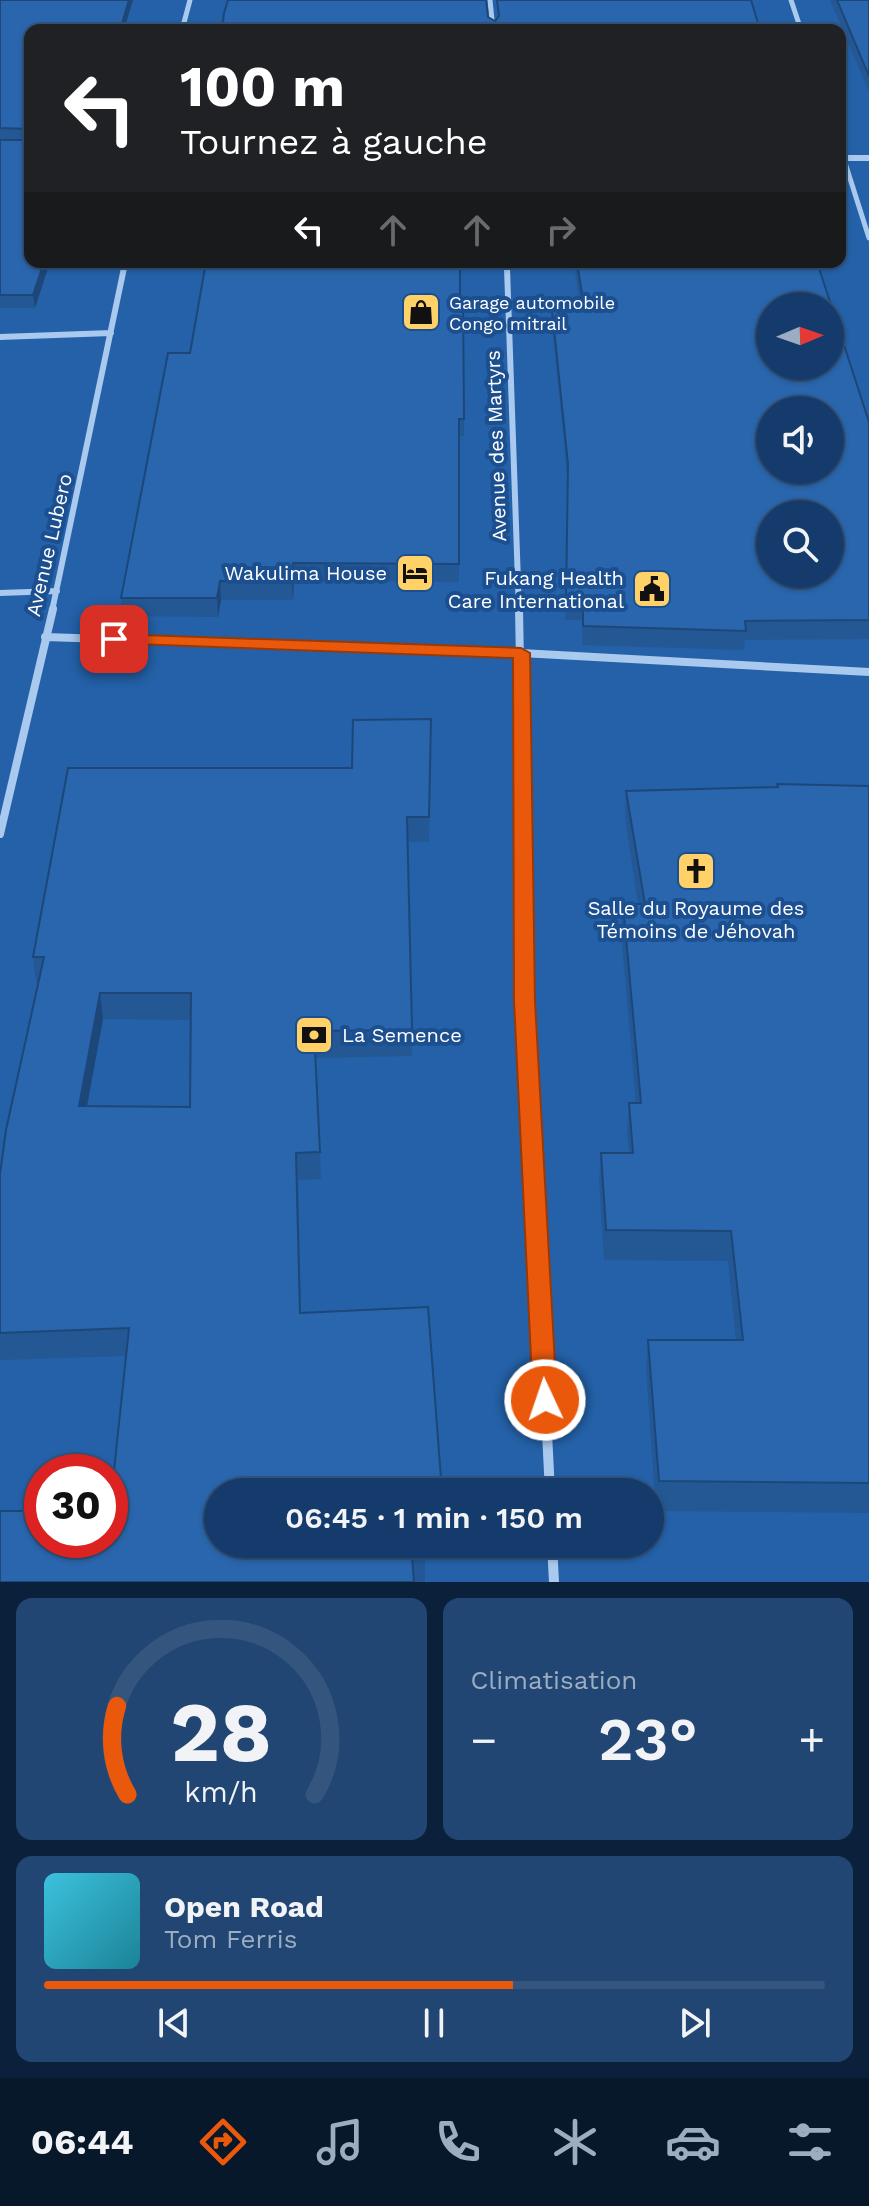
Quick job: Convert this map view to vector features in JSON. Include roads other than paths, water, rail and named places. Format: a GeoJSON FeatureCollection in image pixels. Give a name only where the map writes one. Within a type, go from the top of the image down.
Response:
{"type":"FeatureCollection","features":[{"type":"Feature","properties":{"kind":"street"},"geometry":{"type":"LineString","coordinates":[[184,24],[190,0]]}},
{"type":"Feature","properties":{"kind":"street"},"geometry":{"type":"LineString","coordinates":[[490,0],[492,24]]}},
{"type":"Feature","properties":{"kind":"street"},"geometry":{"type":"LineString","coordinates":[[791,0],[799,24]]}},
{"type":"Feature","properties":{"kind":"street"},"geometry":{"type":"LineString","coordinates":[[846,155],[869,158]]}},
{"type":"Feature","properties":{"kind":"street"},"geometry":{"type":"LineString","coordinates":[[846,169],[869,238]]}},
{"type":"Feature","properties":{"kind":"street","name":"Avenue Lubero"},"geometry":{"type":"LineString","coordinates":[[0,834],[57,591],[124,268]]}},
{"type":"Feature","properties":{"kind":"street","name":"Avenue des Martyrs"},"geometry":{"type":"LineString","coordinates":[[507,268],[521,653],[525,1001],[549,1478]]}},
{"type":"Feature","properties":{"kind":"street"},"geometry":{"type":"LineString","coordinates":[[0,337],[111,333]]}},
{"type":"Feature","properties":{"kind":"street"},"geometry":{"type":"LineString","coordinates":[[0,593],[57,591]]}},
{"type":"Feature","properties":{"kind":"street"},"geometry":{"type":"LineString","coordinates":[[45,637],[521,653],[869,672]]}},
{"type":"Feature","properties":{"kind":"street"},"geometry":{"type":"LineString","coordinates":[[553,1558],[554,1582]]}},
{"type":"Feature","properties":{"kind":"place","name":"Garage automobile Congo mitrail"},"geometry":{"type":"Point","coordinates":[421,312]}},
{"type":"Feature","properties":{"kind":"place","name":"Wakulima House"},"geometry":{"type":"Point","coordinates":[415,573]}},
{"type":"Feature","properties":{"kind":"place","name":"Fukang Health Care International"},"geometry":{"type":"Point","coordinates":[652,589]}},
{"type":"Feature","properties":{"kind":"place","name":"Salle du Royaume des Témoins de Jéhovah"},"geometry":{"type":"Point","coordinates":[696,871]}},
{"type":"Feature","properties":{"kind":"place","name":"La Semence"},"geometry":{"type":"Point","coordinates":[314,1035]}}]}
